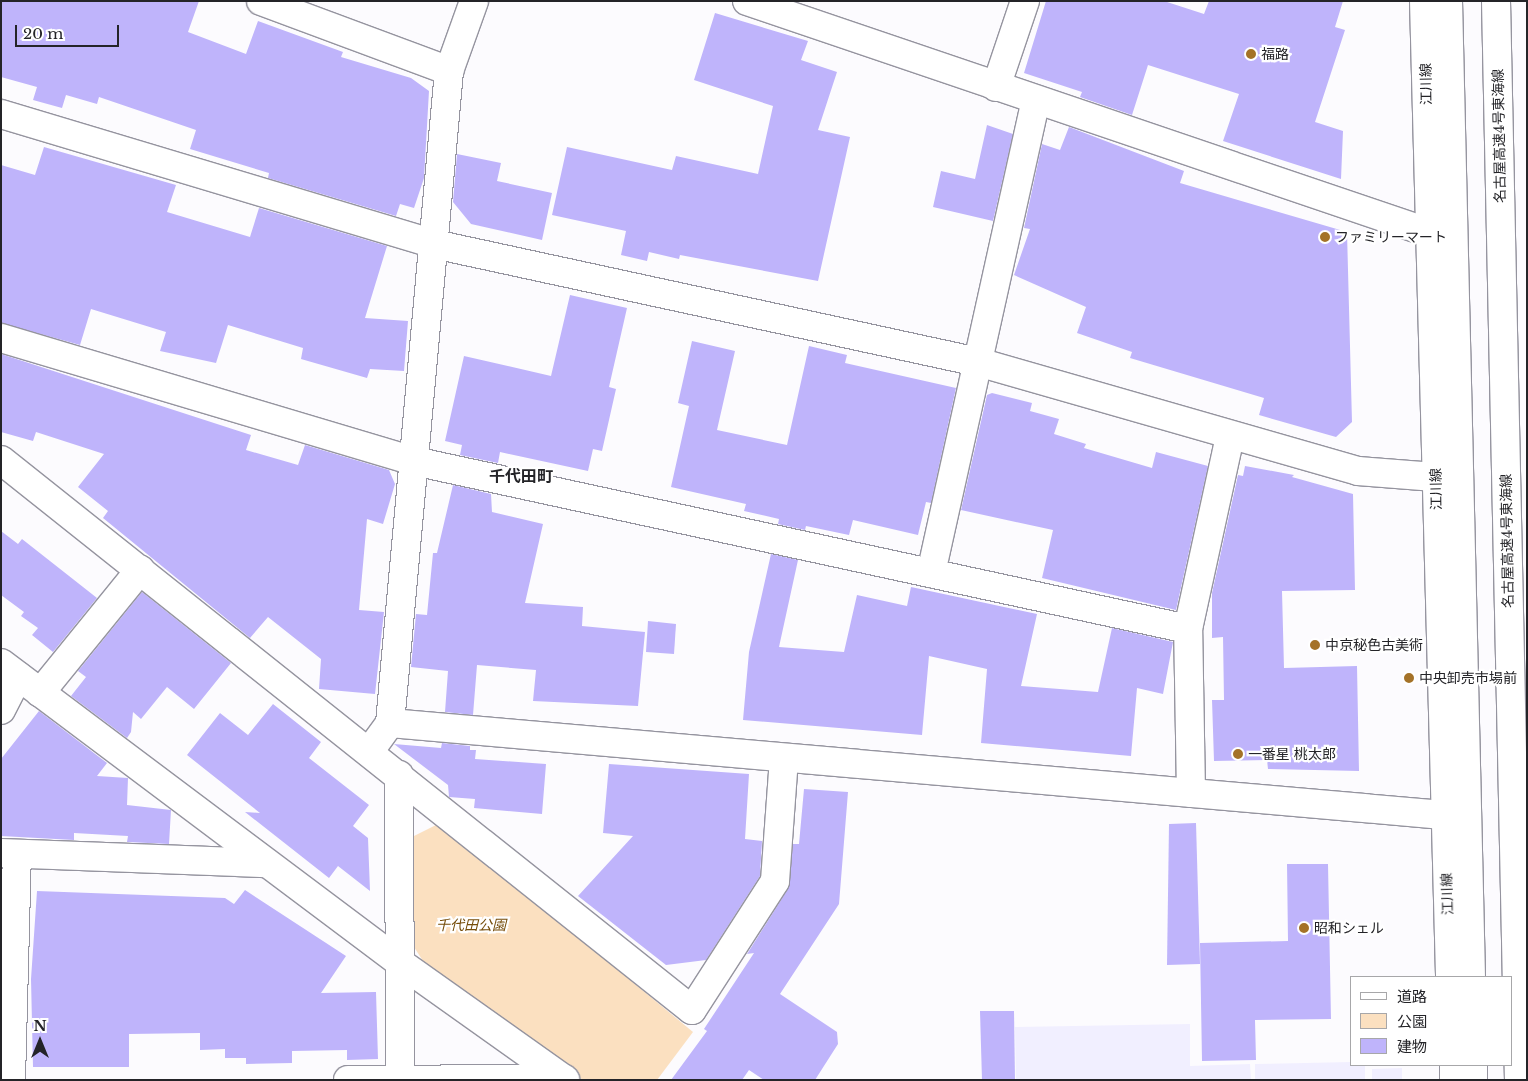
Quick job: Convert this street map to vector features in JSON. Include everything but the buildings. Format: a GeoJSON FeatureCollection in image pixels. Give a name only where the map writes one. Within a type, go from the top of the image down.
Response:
{"type":"FeatureCollection","features":[{"type":"Feature","properties":{"kind":"main road"},"geometry":{"type":"LineString","coordinates":[[261,1],[449,71]]}},
{"type":"Feature","properties":{"kind":"main road"},"geometry":{"type":"LineString","coordinates":[[369,752],[390,723],[449,71],[474,1]]}},
{"type":"Feature","properties":{"kind":"main road"},"geometry":{"type":"LineString","coordinates":[[747,1],[1036,101],[1430,233]]}},
{"type":"Feature","properties":{"kind":"main road"},"geometry":{"type":"LineString","coordinates":[[996,87],[1025,1]]}},
{"type":"Feature","properties":{"kind":"main road","name":"江川線"},"geometry":{"type":"LineString","coordinates":[[1424,1],[1443,815],[1450,976]]}},
{"type":"Feature","properties":{"kind":"main road"},"geometry":{"type":"LineString","coordinates":[[1448,1],[1471,976]]}},
{"type":"Feature","properties":{"kind":"main road","name":"名古屋高速4号東海線"},"geometry":{"type":"LineString","coordinates":[[1496,1],[1519,1080]]}},
{"type":"Feature","properties":{"kind":"main road"},"geometry":{"type":"LineString","coordinates":[[931,573],[1036,101]]}},
{"type":"Feature","properties":{"kind":"main road"},"geometry":{"type":"LineString","coordinates":[[1,114],[434,244],[978,362],[1230,437],[1358,471],[1435,477]]}},
{"type":"Feature","properties":{"kind":"main road"},"geometry":{"type":"LineString","coordinates":[[1,338],[414,460],[1188,630]]}},
{"type":"Feature","properties":{"kind":"main road"},"geometry":{"type":"LineString","coordinates":[[1191,793],[1188,630],[1230,437]]}},
{"type":"Feature","properties":{"kind":"main road"},"geometry":{"type":"LineString","coordinates":[[1,460],[692,1010],[775,880],[784,758]]}},
{"type":"Feature","properties":{"kind":"main road"},"geometry":{"type":"LineString","coordinates":[[40,692],[140,570]]}},
{"type":"Feature","properties":{"kind":"main road"},"geometry":{"type":"LineString","coordinates":[[1,710],[10,670],[399,962],[565,1079]]}},
{"type":"Feature","properties":{"kind":"main road"},"geometry":{"type":"LineString","coordinates":[[390,723],[1443,815]]}},
{"type":"Feature","properties":{"kind":"main road"},"geometry":{"type":"LineString","coordinates":[[399,775],[400,1079]]}},
{"type":"Feature","properties":{"kind":"main road"},"geometry":{"type":"LineString","coordinates":[[11,1080],[9,854],[267,863]]}},
{"type":"Feature","properties":{"kind":"main road"},"geometry":{"type":"LineString","coordinates":[[1454,1066],[1454,1080]]}},
{"type":"Feature","properties":{"kind":"main road"},"geometry":{"type":"LineString","coordinates":[[1472,1066],[1473,1080]]}},
{"type":"Feature","properties":{"kind":"main road"},"geometry":{"type":"LineString","coordinates":[[348,1080],[565,1079]]}},
{"type":"Feature","properties":{"kind":"shaded area"},"geometry":{"type":"Polygon","coordinates":[[[1190,1024],[1190,1066],[1250,1064],[1251,1080],[1016,1080],[1015,1027],[1190,1024]]]}},
{"type":"Feature","properties":{"kind":"shaded area"},"geometry":{"type":"Polygon","coordinates":[[[1350,1062],[1350,1066],[1365,1066],[1365,1080],[1255,1080],[1255,1064],[1350,1062]]]}},
{"type":"Feature","properties":{"kind":"shaded area"},"geometry":{"type":"Polygon","coordinates":[[[1402,1068],[1402,1080],[1372,1080],[1372,1069],[1402,1068]]]}},
{"type":"Feature","properties":{"kind":"green space","name":"千代田公園"},"geometry":{"type":"Polygon","coordinates":[[[440,823],[693,1032],[657,1080],[583,1080],[425,964],[412,944],[412,837],[440,823]]]}},
{"type":"Feature","properties":{"kind":"place","name":"福路"},"geometry":{"type":"Point","coordinates":[1251,54]}},
{"type":"Feature","properties":{"kind":"place","name":"ファミリーマート"},"geometry":{"type":"Point","coordinates":[1325,237]}},
{"type":"Feature","properties":{"kind":"place","name":"中京秘色古美術"},"geometry":{"type":"Point","coordinates":[1315,645]}},
{"type":"Feature","properties":{"kind":"place","name":"中央卸売市場前"},"geometry":{"type":"Point","coordinates":[1409,678]}},
{"type":"Feature","properties":{"kind":"place","name":"一番星 桃太郎"},"geometry":{"type":"Point","coordinates":[1238,754]}},
{"type":"Feature","properties":{"kind":"place","name":"昭和シェル"},"geometry":{"type":"Point","coordinates":[1304,928]}},
{"type":"Feature","properties":{"kind":"district","name":"千代田町"},"geometry":{"type":"Point","coordinates":[521,476]}}]}
